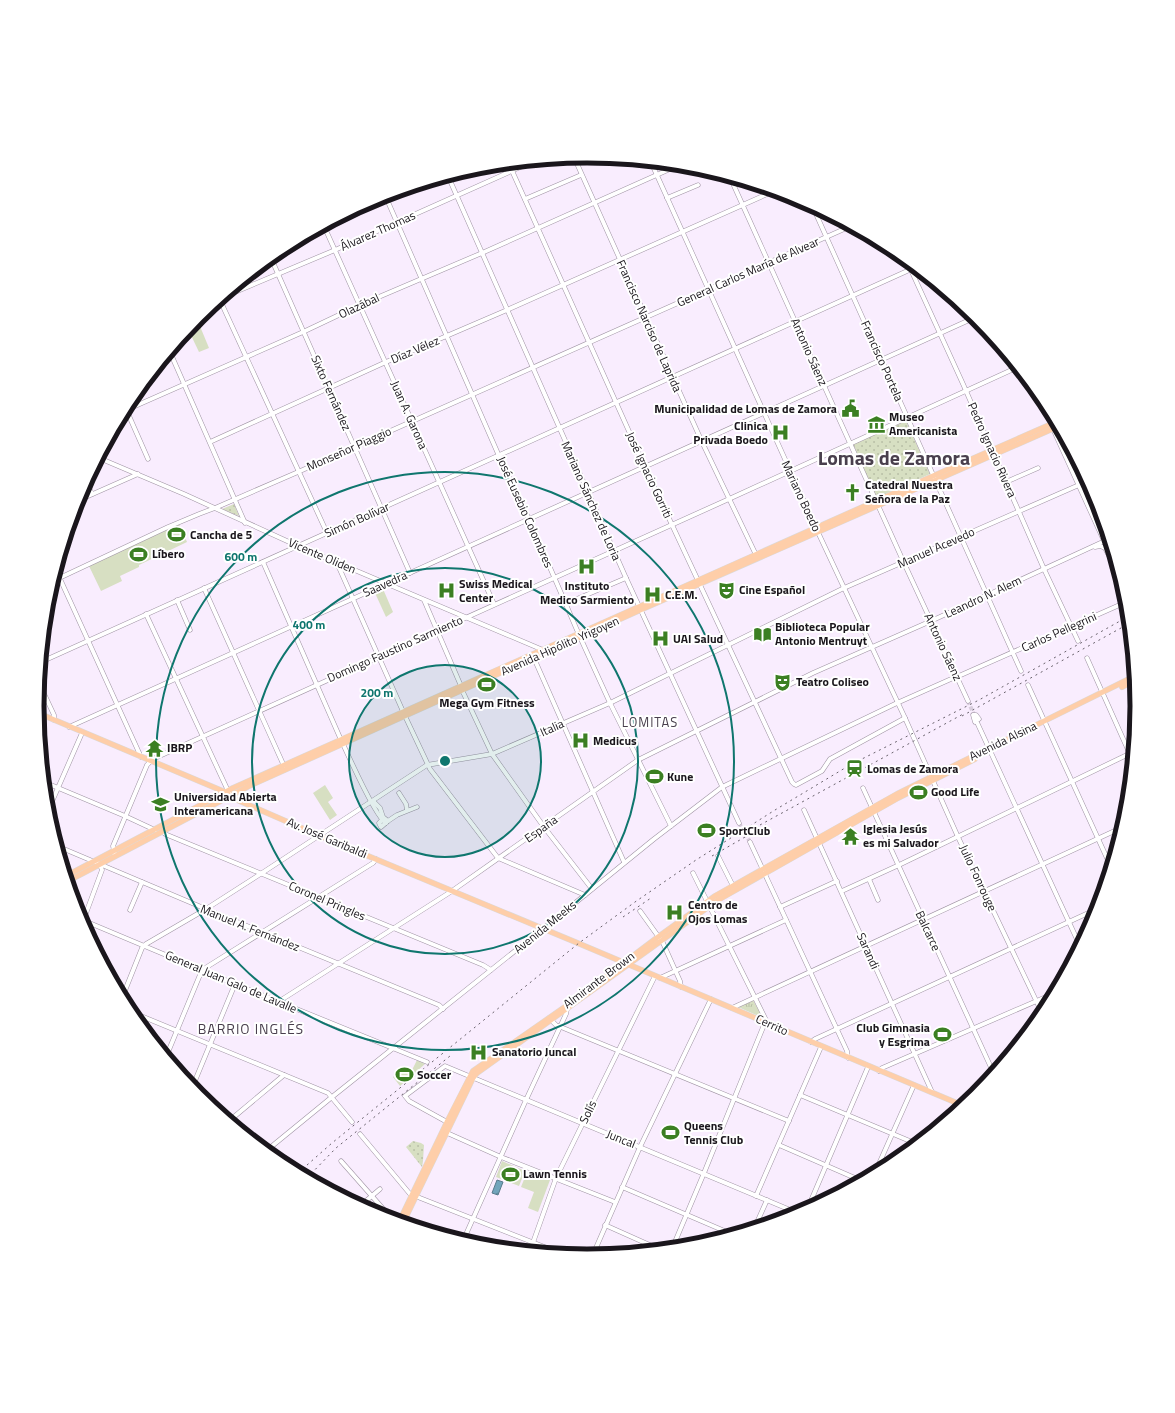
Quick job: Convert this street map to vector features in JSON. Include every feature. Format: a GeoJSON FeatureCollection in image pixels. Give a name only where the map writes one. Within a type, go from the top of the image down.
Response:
{"type":"FeatureCollection","features":[{"type":"Feature","properties":{"kind":"main road","name":"Avenida Hipólito Yrigoyen"},"geometry":{"type":"LineString","coordinates":[[71,874],[163,831],[228,793],[639,608],[1052,426]]}},
{"type":"Feature","properties":{"kind":"main road","name":"Avenida Alsina"},"geometry":{"type":"LineString","coordinates":[[1103,694],[1130,679]]}},
{"type":"Feature","properties":{"kind":"main road","name":"Avenida Alsina"},"geometry":{"type":"LineString","coordinates":[[873,809],[989,749],[1130,682]]}},
{"type":"Feature","properties":{"kind":"main road","name":"Av. José Garibaldi"},"geometry":{"type":"LineString","coordinates":[[44,716],[141,758],[228,793],[235,799],[320,836],[580,944]]}},
{"type":"Feature","properties":{"kind":"main road","name":"Avenida Hipólito Yrigoyen"},"geometry":{"type":"LineString","coordinates":[[72,879],[100,864],[154,830],[284,766],[342,742]]}},
{"type":"Feature","properties":{"kind":"main road","name":"Almirante Brown"},"geometry":{"type":"LineString","coordinates":[[708,903],[873,809]]}},
{"type":"Feature","properties":{"kind":"main road","name":"Almirante Brown"},"geometry":{"type":"LineString","coordinates":[[550,1019],[567,1009],[708,903],[733,886],[763,871]]}},
{"type":"Feature","properties":{"kind":"main road","name":"Cerrito"},"geometry":{"type":"LineString","coordinates":[[580,944],[766,1022],[868,1067],[958,1104]]}},
{"type":"Feature","properties":{"kind":"main road","name":"Almirante Brown"},"geometry":{"type":"LineString","coordinates":[[444,1132],[447,1122],[471,1077],[626,964]]}},
{"type":"Feature","properties":{"kind":"main road","name":"Almirante Brown"},"geometry":{"type":"LineString","coordinates":[[402,1217],[414,1195],[471,1077]]}},
{"type":"Feature","properties":{"kind":"main road","name":"Almirante Brown"},"geometry":{"type":"LineString","coordinates":[[405,1218],[414,1195]]}},
{"type":"Feature","properties":{"kind":"street","name":"Francisco Narciso de Laprida"},"geometry":{"type":"LineString","coordinates":[[577,163],[702,442],[756,557]]}},
{"type":"Feature","properties":{"kind":"street","name":"Mariano Boedo"},"geometry":{"type":"LineString","coordinates":[[653,167],[790,471],[915,740]]}},
{"type":"Feature","properties":{"kind":"street","name":"Álvarez Thomas"},"geometry":{"type":"LineString","coordinates":[[236,292],[335,250],[519,168]]}},
{"type":"Feature","properties":{"kind":"street","name":"Olazábal"},"geometry":{"type":"LineString","coordinates":[[136,405],[669,169]]}},
{"type":"Feature","properties":{"kind":"street","name":"José Ignacio Gorriti"},"geometry":{"type":"LineString","coordinates":[[512,171],[698,583],[781,760],[794,784],[822,771],[830,759],[905,718]]}},
{"type":"Feature","properties":{"kind":"street"},"geometry":{"type":"LineString","coordinates":[[525,200],[581,174]]}},
{"type":"Feature","properties":{"kind":"street","name":"Mariano Sánchez de Loria"},"geometry":{"type":"LineString","coordinates":[[450,181],[639,608],[739,823]]}},
{"type":"Feature","properties":{"kind":"street","name":"Antonio Sáenz"},"geometry":{"type":"LineString","coordinates":[[733,183],[904,563],[968,700]]}},
{"type":"Feature","properties":{"kind":"street"},"geometry":{"type":"LineString","coordinates":[[667,198],[698,184]]}},
{"type":"Feature","properties":{"kind":"street","name":"Díaz Vélez"},"geometry":{"type":"LineString","coordinates":[[210,442],[386,362],[446,337],[767,194]]}},
{"type":"Feature","properties":{"kind":"street","name":"José Eusebio Colombres"},"geometry":{"type":"LineString","coordinates":[[388,201],[446,337],[529,519],[579,636],[610,703],[671,826]]}},
{"type":"Feature","properties":{"kind":"street","name":"Francisco Portela"},"geometry":{"type":"LineString","coordinates":[[816,213],[1021,671]]}},
{"type":"Feature","properties":{"kind":"street","name":"General Carlos María de Alvear"},"geometry":{"type":"LineString","coordinates":[[646,318],[845,228]]}},
{"type":"Feature","properties":{"kind":"street","name":"Juan A. Garona"},"geometry":{"type":"LineString","coordinates":[[326,230],[494,604]]}},
{"type":"Feature","properties":{"kind":"street","name":"Sixto Fernández"},"geometry":{"type":"LineString","coordinates":[[273,264],[410,573]]}},
{"type":"Feature","properties":{"kind":"street","name":"Simón Bolívar"},"geometry":{"type":"LineString","coordinates":[[46,660],[560,429],[852,295],[911,270]]}},
{"type":"Feature","properties":{"kind":"street","name":"Pedro Ignacio Rivera"},"geometry":{"type":"LineString","coordinates":[[911,270],[966,390],[1044,569],[1078,641]]}},
{"type":"Feature","properties":{"kind":"street"},"geometry":{"type":"LineString","coordinates":[[222,304],[326,533]]}},
{"type":"Feature","properties":{"kind":"street","name":"Monseñor Piaggio"},"geometry":{"type":"LineString","coordinates":[[60,578],[199,514],[235,500],[646,318]]}},
{"type":"Feature","properties":{"kind":"street","name":"Saavedra"},"geometry":{"type":"LineString","coordinates":[[68,727],[970,320]]}},
{"type":"Feature","properties":{"kind":"street"},"geometry":{"type":"LineString","coordinates":[[172,357],[245,523]]}},
{"type":"Feature","properties":{"kind":"street","name":"Domingo Faustino Sarmiento"},"geometry":{"type":"LineString","coordinates":[[149,761],[258,710],[672,525],[1013,369]]}},
{"type":"Feature","properties":{"kind":"street"},"geometry":{"type":"LineString","coordinates":[[128,417],[148,458]]}},
{"type":"Feature","properties":{"kind":"street"},"geometry":{"type":"LineString","coordinates":[[1059,436],[1104,541]]}},
{"type":"Feature","properties":{"kind":"street","name":"Vicente Oliden"},"geometry":{"type":"LineString","coordinates":[[103,460],[337,563],[544,651]]}},
{"type":"Feature","properties":{"kind":"street"},"geometry":{"type":"LineString","coordinates":[[1006,482],[1038,468]]}},
{"type":"Feature","properties":{"kind":"street"},"geometry":{"type":"LineString","coordinates":[[86,497],[138,474]]}},
{"type":"Feature","properties":{"kind":"street","name":"Manuel Acevedo"},"geometry":{"type":"LineString","coordinates":[[786,617],[844,588],[1083,483]]}},
{"type":"Feature","properties":{"kind":"street"},"geometry":{"type":"LineString","coordinates":[[90,489],[92,494]]}},
{"type":"Feature","properties":{"kind":"street"},"geometry":{"type":"LineString","coordinates":[[199,514],[203,509],[203,503]]}},
{"type":"Feature","properties":{"kind":"street","name":"Leandro N. Alem"},"geometry":{"type":"LineString","coordinates":[[813,673],[932,621],[1104,541]]}},
{"type":"Feature","properties":{"kind":"street"},"geometry":{"type":"LineString","coordinates":[[1089,549],[1100,546],[1107,551]]}},
{"type":"Feature","properties":{"kind":"street"},"geometry":{"type":"LineString","coordinates":[[263,562],[342,742],[382,820],[387,822]]}},
{"type":"Feature","properties":{"kind":"street"},"geometry":{"type":"LineString","coordinates":[[337,563],[427,765],[498,858],[585,895]]}},
{"type":"Feature","properties":{"kind":"street"},"geometry":{"type":"LineString","coordinates":[[60,578],[141,758]]}},
{"type":"Feature","properties":{"kind":"street"},"geometry":{"type":"LineString","coordinates":[[565,604],[626,578]]}},
{"type":"Feature","properties":{"kind":"street"},"geometry":{"type":"LineString","coordinates":[[204,588],[284,766]]}},
{"type":"Feature","properties":{"kind":"street"},"geometry":{"type":"LineString","coordinates":[[177,600],[190,630]]}},
{"type":"Feature","properties":{"kind":"street"},"geometry":{"type":"LineString","coordinates":[[424,600],[461,688],[492,754],[544,827],[592,890]]}},
{"type":"Feature","properties":{"kind":"street","name":"Carlos Pellegrini"},"geometry":{"type":"LineString","coordinates":[[961,675],[1121,603]]}},
{"type":"Feature","properties":{"kind":"street"},"geometry":{"type":"LineString","coordinates":[[146,614],[228,793]]}},
{"type":"Feature","properties":{"kind":"street","name":"Italia"},"geometry":{"type":"LineString","coordinates":[[144,946],[262,874],[427,765],[492,754],[610,703],[786,617]]}},
{"type":"Feature","properties":{"kind":"street"},"geometry":{"type":"LineString","coordinates":[[533,646],[533,656],[624,862]]}},
{"type":"Feature","properties":{"kind":"street"},"geometry":{"type":"LineString","coordinates":[[1087,658],[1129,748]]}},
{"type":"Feature","properties":{"kind":"street","name":"España"},"geometry":{"type":"LineString","coordinates":[[278,1002],[452,891],[638,760],[813,673]]}},
{"type":"Feature","properties":{"kind":"street"},"geometry":{"type":"LineString","coordinates":[[897,703],[955,677],[955,673],[958,676],[961,675]]}},
{"type":"Feature","properties":{"kind":"street","name":"Antonio Sáenz"},"geometry":{"type":"LineString","coordinates":[[951,679],[956,679],[958,681],[968,703],[970,700],[961,681],[961,675]]}},
{"type":"Feature","properties":{"kind":"street"},"geometry":{"type":"LineString","coordinates":[[1028,685],[1108,860]]}},
{"type":"Feature","properties":{"kind":"street"},"geometry":{"type":"LineString","coordinates":[[44,694],[54,715],[54,720]]}},
{"type":"Feature","properties":{"kind":"street","name":"Avenida Meeks"},"geometry":{"type":"LineString","coordinates":[[271,1148],[332,1097],[592,890],[624,862],[722,787],[897,703]]}},
{"type":"Feature","properties":{"kind":"street"},"geometry":{"type":"LineString","coordinates":[[975,714],[977,716],[989,749],[973,718],[973,715],[975,714]]}},
{"type":"Feature","properties":{"kind":"street"},"geometry":{"type":"LineString","coordinates":[[975,718],[1078,941]]}},
{"type":"Feature","properties":{"kind":"street"},"geometry":{"type":"LineString","coordinates":[[52,802],[82,733]]}},
{"type":"Feature","properties":{"kind":"street","name":"Julio Fonrouge"},"geometry":{"type":"LineString","coordinates":[[915,740],[958,837],[1039,1008]]}},
{"type":"Feature","properties":{"kind":"street"},"geometry":{"type":"LineString","coordinates":[[842,891],[1129,755]]}},
{"type":"Feature","properties":{"kind":"street"},"geometry":{"type":"LineString","coordinates":[[114,854],[113,846],[149,761]]}},
{"type":"Feature","properties":{"kind":"street"},"geometry":{"type":"LineString","coordinates":[[50,785],[125,816],[154,830]]}},
{"type":"Feature","properties":{"kind":"street","name":"Balcarce"},"geometry":{"type":"LineString","coordinates":[[863,788],[992,1069]]}},
{"type":"Feature","properties":{"kind":"street"},"geometry":{"type":"LineString","coordinates":[[399,793],[408,810]]}},
{"type":"Feature","properties":{"kind":"street"},"geometry":{"type":"LineString","coordinates":[[372,801],[380,808],[383,817],[387,822]]}},
{"type":"Feature","properties":{"kind":"street"},"geometry":{"type":"LineString","coordinates":[[387,822],[397,814],[417,807]]}},
{"type":"Feature","properties":{"kind":"street","name":"Sarandi"},"geometry":{"type":"LineString","coordinates":[[804,810],[932,1092]]}},
{"type":"Feature","properties":{"kind":"street"},"geometry":{"type":"LineString","coordinates":[[732,1008],[1117,830]]}},
{"type":"Feature","properties":{"kind":"street","name":"Coronel Pringles"},"geometry":{"type":"LineString","coordinates":[[163,831],[166,834],[483,965],[491,970]]}},
{"type":"Feature","properties":{"kind":"street"},"geometry":{"type":"LineString","coordinates":[[750,842],[847,1051],[848,1058]]}},
{"type":"Feature","properties":{"kind":"street","name":"Manuel A. Fernández"},"geometry":{"type":"LineString","coordinates":[[64,849],[439,1005],[443,1009]]}},
{"type":"Feature","properties":{"kind":"street"},"geometry":{"type":"LineString","coordinates":[[718,856],[733,886]]}},
{"type":"Feature","properties":{"kind":"street"},"geometry":{"type":"LineString","coordinates":[[168,1052],[202,970],[373,863],[376,859]]}},
{"type":"Feature","properties":{"kind":"street"},"geometry":{"type":"LineString","coordinates":[[85,914],[102,870],[100,864]]}},
{"type":"Feature","properties":{"kind":"street"},"geometry":{"type":"LineString","coordinates":[[675,1243],[766,1022],[693,873]]}},
{"type":"Feature","properties":{"kind":"street"},"geometry":{"type":"LineString","coordinates":[[869,879],[878,900]]}},
{"type":"Feature","properties":{"kind":"street"},"geometry":{"type":"LineString","coordinates":[[780,907],[837,881]]}},
{"type":"Feature","properties":{"kind":"street"},"geometry":{"type":"LineString","coordinates":[[130,910],[142,882]]}},
{"type":"Feature","properties":{"kind":"street"},"geometry":{"type":"LineString","coordinates":[[640,911],[659,939],[676,971],[681,987]]}},
{"type":"Feature","properties":{"kind":"street"},"geometry":{"type":"LineString","coordinates":[[811,1042],[836,1029],[1091,912]]}},
{"type":"Feature","properties":{"kind":"street"},"geometry":{"type":"LineString","coordinates":[[660,978],[786,920]]}},
{"type":"Feature","properties":{"kind":"street","name":"General Juan Galo de Lavalle"},"geometry":{"type":"LineString","coordinates":[[90,924],[427,1062]]}},
{"type":"Feature","properties":{"kind":"street"},"geometry":{"type":"LineString","coordinates":[[125,991],[144,946]]}},
{"type":"Feature","properties":{"kind":"street","name":"Solís"},"geometry":{"type":"LineString","coordinates":[[532,1247],[556,1178],[655,976]]}},
{"type":"Feature","properties":{"kind":"street"},"geometry":{"type":"LineString","coordinates":[[195,1082],[235,984]]}},
{"type":"Feature","properties":{"kind":"street"},"geometry":{"type":"LineString","coordinates":[[879,1071],[882,1068],[1046,998]]}},
{"type":"Feature","properties":{"kind":"street"},"geometry":{"type":"LineString","coordinates":[[595,1250],[640,1147],[711,999]]}},
{"type":"Feature","properties":{"kind":"street"},"geometry":{"type":"LineString","coordinates":[[465,1236],[567,1009]]}},
{"type":"Feature","properties":{"kind":"street"},"geometry":{"type":"LineString","coordinates":[[142,1016],[328,1092],[352,1122]]}},
{"type":"Feature","properties":{"kind":"street"},"geometry":{"type":"LineString","coordinates":[[550,1019],[554,1024],[618,1051],[676,1073],[789,1121]]}},
{"type":"Feature","properties":{"kind":"street"},"geometry":{"type":"LineString","coordinates":[[756,1196],[821,1047]]}},
{"type":"Feature","properties":{"kind":"street","name":"Juncal"},"geometry":{"type":"LineString","coordinates":[[447,1122],[409,1101],[405,1097],[443,1066],[791,1210]]}},
{"type":"Feature","properties":{"kind":"street"},"geometry":{"type":"LineString","coordinates":[[810,1202],[868,1067]]}},
{"type":"Feature","properties":{"kind":"street"},"geometry":{"type":"LineString","coordinates":[[233,1118],[284,1075]]}},
{"type":"Feature","properties":{"kind":"street"},"geometry":{"type":"LineString","coordinates":[[878,1165],[914,1085]]}},
{"type":"Feature","properties":{"kind":"street"},"geometry":{"type":"LineString","coordinates":[[800,1094],[913,1142]]}},
{"type":"Feature","properties":{"kind":"street"},"geometry":{"type":"LineString","coordinates":[[444,1132],[501,1157],[615,1202]]}},
{"type":"Feature","properties":{"kind":"street"},"geometry":{"type":"LineString","coordinates":[[360,1134],[408,1192],[548,1249]]}},
{"type":"Feature","properties":{"kind":"street"},"geometry":{"type":"LineString","coordinates":[[779,1144],[856,1178]]}},
{"type":"Feature","properties":{"kind":"street"},"geometry":{"type":"LineString","coordinates":[[341,1161],[385,1211]]}},
{"type":"Feature","properties":{"kind":"street"},"geometry":{"type":"LineString","coordinates":[[622,1187],[726,1232]]}},
{"type":"Feature","properties":{"kind":"street"},"geometry":{"type":"LineString","coordinates":[[365,1202],[380,1189]]}},
{"type":"Feature","properties":{"kind":"street"},"geometry":{"type":"LineString","coordinates":[[757,1222],[767,1200]]}},
{"type":"Feature","properties":{"kind":"street"},"geometry":{"type":"LineString","coordinates":[[605,1225],[651,1246]]}},
{"type":"Feature","properties":{"kind":"green space"},"geometry":{"type":"Polygon","coordinates":[[[200,326],[209,348],[199,352],[191,335],[200,326]]]}},
{"type":"Feature","properties":{"kind":"green space"},"geometry":{"type":"Polygon","coordinates":[[[906,421],[930,474],[877,498],[853,444],[906,421]]]}},
{"type":"Feature","properties":{"kind":"green space"},"geometry":{"type":"Polygon","coordinates":[[[234,504],[239,516],[222,509],[234,504]]]}},
{"type":"Feature","properties":{"kind":"green space","name":"Líbero"},"geometry":{"type":"Polygon","coordinates":[[[179,524],[187,542],[139,565],[139,567],[120,576],[122,581],[101,591],[89,566],[179,524]]]}},
{"type":"Feature","properties":{"kind":"green space"},"geometry":{"type":"Polygon","coordinates":[[[383,589],[393,612],[386,617],[375,593],[383,589]]]}},
{"type":"Feature","properties":{"kind":"green space"},"geometry":{"type":"Polygon","coordinates":[[[325,785],[333,798],[328,802],[337,815],[330,820],[313,793],[325,785]]]}},
{"type":"Feature","properties":{"kind":"green space"},"geometry":{"type":"Polygon","coordinates":[[[753,1000],[763,1018],[738,1007],[753,1000]]]}},
{"type":"Feature","properties":{"kind":"green space","name":"Soccer"},"geometry":{"type":"Polygon","coordinates":[[[417,1060],[425,1064],[400,1086],[393,1077],[406,1066],[411,1072],[417,1060]]]}},
{"type":"Feature","properties":{"kind":"green space"},"geometry":{"type":"Polygon","coordinates":[[[413,1141],[424,1145],[422,1167],[406,1147],[413,1141]]]}},
{"type":"Feature","properties":{"kind":"green space","name":"Lawn Tennis"},"geometry":{"type":"Polygon","coordinates":[[[502,1161],[525,1171],[519,1186],[496,1177],[502,1161]]]}},
{"type":"Feature","properties":{"kind":"green space"},"geometry":{"type":"Polygon","coordinates":[[[527,1172],[550,1180],[538,1212],[528,1208],[534,1192],[521,1187],[527,1172]]]}},
{"type":"Feature","properties":{"kind":"water"},"geometry":{"type":"Polygon","coordinates":[[[497,1180],[503,1182],[498,1195],[492,1193],[497,1180]]]}},
{"type":"Feature","properties":{"kind":"tunnel"},"geometry":{"type":"LineString","coordinates":[[968,701],[975,717]]}},
{"type":"Feature","properties":{"kind":"tunnel"},"geometry":{"type":"LineString","coordinates":[[739,823],[750,842]]}},
{"type":"Feature","properties":{"kind":"railway"},"geometry":{"type":"LineString","coordinates":[[303,1169],[332,1143],[579,943],[696,860],[850,765],[979,700],[1124,619]]}},
{"type":"Feature","properties":{"kind":"railway"},"geometry":{"type":"LineString","coordinates":[[962,716],[1125,626]]}},
{"type":"Feature","properties":{"kind":"railway"},"geometry":{"type":"LineString","coordinates":[[760,825],[965,713]]}},
{"type":"Feature","properties":{"kind":"railway"},"geometry":{"type":"LineString","coordinates":[[712,856],[766,825]]}},
{"type":"Feature","properties":{"kind":"railway"},"geometry":{"type":"LineString","coordinates":[[623,917],[651,898]]}},
{"type":"Feature","properties":{"kind":"railway"},"geometry":{"type":"LineString","coordinates":[[311,1174],[336,1148],[450,1056]]}},
{"type":"Feature","properties":{"kind":"place","name":"Municipalidad de Lomas de Zamora"},"geometry":{"type":"Point","coordinates":[850,409]}},
{"type":"Feature","properties":{"kind":"place","name":"Museo Americanista"},"geometry":{"type":"Point","coordinates":[876,424]}},
{"type":"Feature","properties":{"kind":"place","name":"Clinica Privada Boedo"},"geometry":{"type":"Point","coordinates":[781,433]}},
{"type":"Feature","properties":{"kind":"place","name":"Catedral Nuestra Señora de la Paz"},"geometry":{"type":"Point","coordinates":[852,492]}},
{"type":"Feature","properties":{"kind":"place","name":"Cancha de 5"},"geometry":{"type":"Point","coordinates":[177,535]}},
{"type":"Feature","properties":{"kind":"place","name":"Líbero"},"geometry":{"type":"Point","coordinates":[139,554]}},
{"type":"Feature","properties":{"kind":"place","name":"Instituto Medico Sarmiento"},"geometry":{"type":"Point","coordinates":[587,567]}},
{"type":"Feature","properties":{"kind":"place","name":"Cine Español"},"geometry":{"type":"Point","coordinates":[726,590]}},
{"type":"Feature","properties":{"kind":"place","name":"Swiss Medical Center"},"geometry":{"type":"Point","coordinates":[446,591]}},
{"type":"Feature","properties":{"kind":"place","name":"C.E.M."},"geometry":{"type":"Point","coordinates":[652,595]}},
{"type":"Feature","properties":{"kind":"place","name":"Biblioteca Popular Antonio Mentruyt"},"geometry":{"type":"Point","coordinates":[762,634]}},
{"type":"Feature","properties":{"kind":"place","name":"UAI Salud"},"geometry":{"type":"Point","coordinates":[660,639]}},
{"type":"Feature","properties":{"kind":"place","name":"Teatro Coliseo"},"geometry":{"type":"Point","coordinates":[783,682]}},
{"type":"Feature","properties":{"kind":"place","name":"Mega Gym Fitness"},"geometry":{"type":"Point","coordinates":[487,684]}},
{"type":"Feature","properties":{"kind":"place","name":"Medicus"},"geometry":{"type":"Point","coordinates":[580,741]}},
{"type":"Feature","properties":{"kind":"place","name":"IBRP"},"geometry":{"type":"Point","coordinates":[154,748]}},
{"type":"Feature","properties":{"kind":"place","name":"Lomas de Zamora"},"geometry":{"type":"Point","coordinates":[854,769]}},
{"type":"Feature","properties":{"kind":"place","name":"Kune"},"geometry":{"type":"Point","coordinates":[654,777]}},
{"type":"Feature","properties":{"kind":"place","name":"Good Life"},"geometry":{"type":"Point","coordinates":[918,792]}},
{"type":"Feature","properties":{"kind":"place","name":"Universidad Abierta Interamericana"},"geometry":{"type":"Point","coordinates":[161,804]}},
{"type":"Feature","properties":{"kind":"place","name":"SportClub"},"geometry":{"type":"Point","coordinates":[706,831]}},
{"type":"Feature","properties":{"kind":"place","name":"Iglesia Jesús es mi Salvador"},"geometry":{"type":"Point","coordinates":[850,836]}},
{"type":"Feature","properties":{"kind":"place","name":"Centro de Ojos Lomas"},"geometry":{"type":"Point","coordinates":[675,912]}},
{"type":"Feature","properties":{"kind":"place","name":"Club Gimnasia y Esgrima"},"geometry":{"type":"Point","coordinates":[943,1035]}},
{"type":"Feature","properties":{"kind":"place","name":"Sanatorio Juncal"},"geometry":{"type":"Point","coordinates":[479,1052]}},
{"type":"Feature","properties":{"kind":"place","name":"Soccer"},"geometry":{"type":"Point","coordinates":[404,1075]}},
{"type":"Feature","properties":{"kind":"place","name":"Queens Tennis Club"},"geometry":{"type":"Point","coordinates":[671,1133]}},
{"type":"Feature","properties":{"kind":"place","name":"Lawn Tennis"},"geometry":{"type":"Point","coordinates":[510,1174]}},
{"type":"Feature","properties":{"kind":"district","name":"Lomas de Zamora"},"geometry":{"type":"Point","coordinates":[894,458]}},
{"type":"Feature","properties":{"kind":"district","name":"LOMITAS"},"geometry":{"type":"Point","coordinates":[650,722]}},
{"type":"Feature","properties":{"kind":"district","name":"BARRIO INGLÉS"},"geometry":{"type":"Point","coordinates":[251,1029]}}]}
